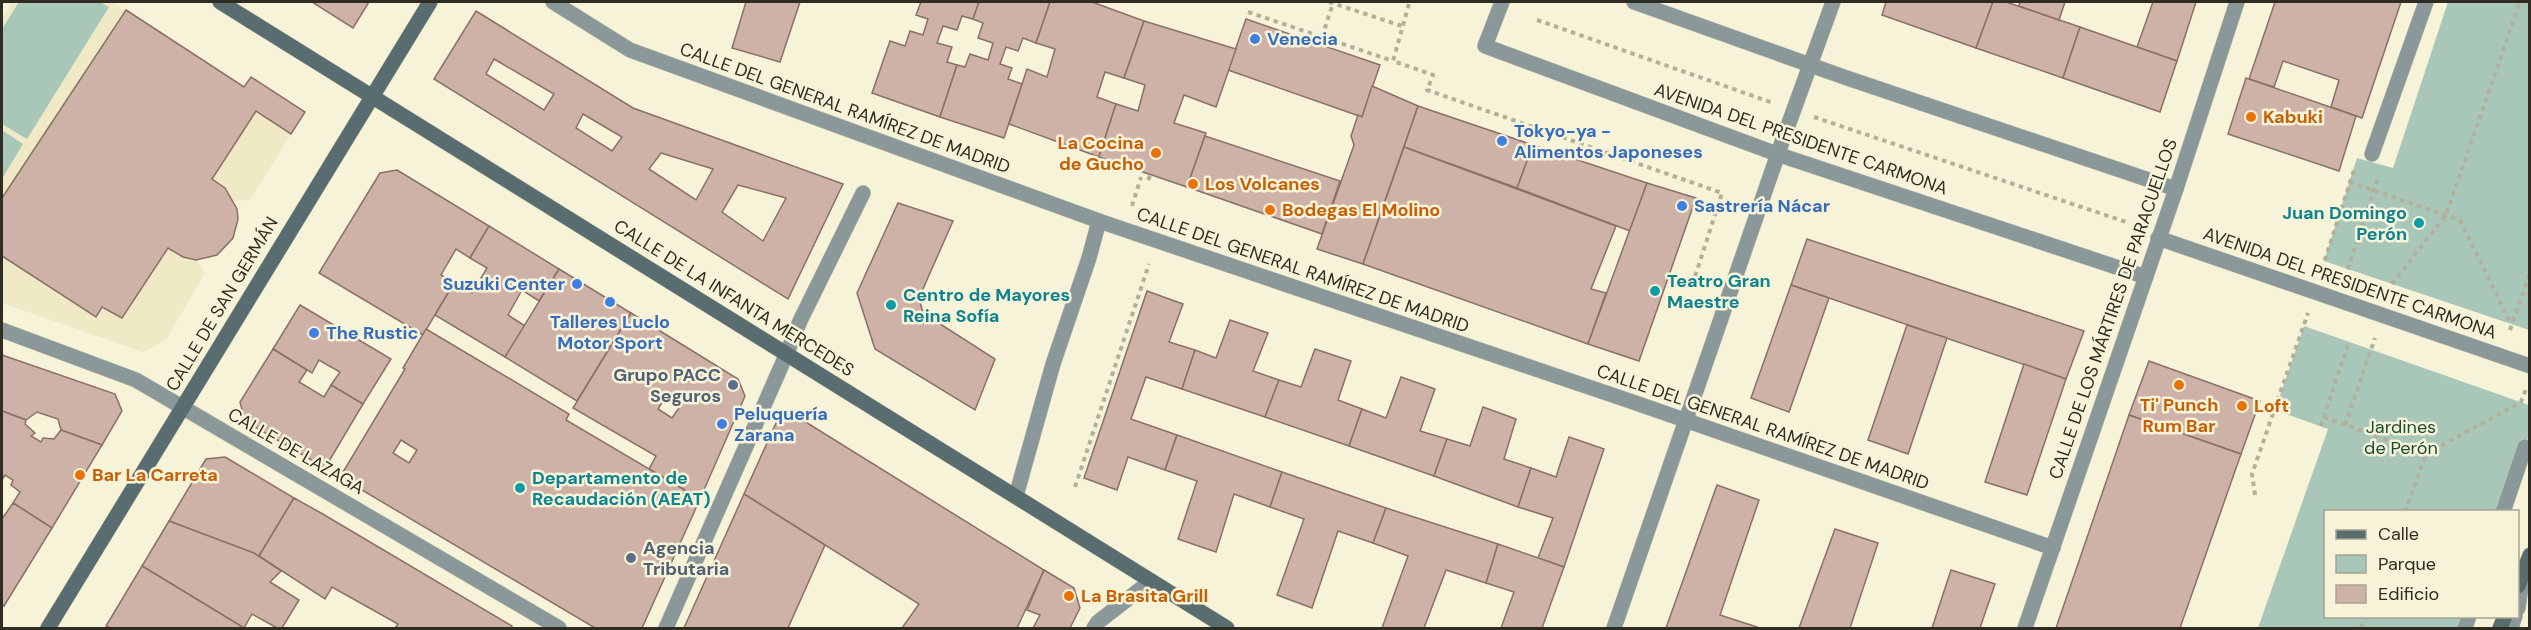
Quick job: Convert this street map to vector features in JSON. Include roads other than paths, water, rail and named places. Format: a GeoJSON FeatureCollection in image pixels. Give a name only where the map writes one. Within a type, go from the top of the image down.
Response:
{"type":"FeatureCollection","features":[{"type":"Feature","properties":{"kind":"street","name":"CALLE DE LA INFANTA MERCEDES"},"geometry":{"type":"LineString","coordinates":[[220,2],[1227,628]]}},
{"type":"Feature","properties":{"kind":"street","name":"CALLE DE SAN GERMÁN"},"geometry":{"type":"LineString","coordinates":[[48,628],[430,2]]}},
{"type":"Feature","properties":{"kind":"street","name":"CALLE DEL GENERAL RAMÍREZ DE MADRID"},"geometry":{"type":"LineString","coordinates":[[552,2],[630,50],[1098,221],[2053,548]]}},
{"type":"Feature","properties":{"kind":"street"},"geometry":{"type":"LineString","coordinates":[[1634,2],[2176,189]]}},
{"type":"Feature","properties":{"kind":"street"},"geometry":{"type":"LineString","coordinates":[[1614,628],[1793,110],[1833,2]]}},
{"type":"Feature","properties":{"kind":"street","name":"CALLE DE LOS MÁRTIRES DE PARACUELLOS"},"geometry":{"type":"LineString","coordinates":[[2025,628],[2176,189],[2237,2]]}},
{"type":"Feature","properties":{"kind":"street"},"geometry":{"type":"LineString","coordinates":[[2372,154],[2426,2]]}},
{"type":"Feature","properties":{"kind":"street","name":"AVENIDA DEL PRESIDENTE CARMONA"},"geometry":{"type":"LineString","coordinates":[[1496,3],[1485,46],[1778,154],[2146,277]]}},
{"type":"Feature","properties":{"kind":"street"},"geometry":{"type":"LineString","coordinates":[[666,628],[800,321],[863,193]]}},
{"type":"Feature","properties":{"kind":"street"},"geometry":{"type":"LineString","coordinates":[[1016,496],[1053,364],[1089,258],[1098,221]]}},
{"type":"Feature","properties":{"kind":"street","name":"AVENIDA DEL PRESIDENTE CARMONA"},"geometry":{"type":"LineString","coordinates":[[2158,238],[2529,366]]}},
{"type":"Feature","properties":{"kind":"street","name":"CALLE DE LAZAGA"},"geometry":{"type":"LineString","coordinates":[[2,330],[136,380],[560,628]]}},
{"type":"Feature","properties":{"kind":"street"},"geometry":{"type":"LineString","coordinates":[[2504,510],[2525,447]]}},
{"type":"Feature","properties":{"kind":"street"},"geometry":{"type":"LineString","coordinates":[[2519,576],[2529,555]]}},
{"type":"Feature","properties":{"kind":"street"},"geometry":{"type":"LineString","coordinates":[[1094,628],[1098,621],[1150,581]]}},
{"type":"Feature","properties":{"kind":"place","name":"Venecia"},"geometry":{"type":"Point","coordinates":[1255,39]}},
{"type":"Feature","properties":{"kind":"place","name":"Kabuki"},"geometry":{"type":"Point","coordinates":[2251,117]}},
{"type":"Feature","properties":{"kind":"place","name":"Tokyo-ya - Alimentos Japoneses"},"geometry":{"type":"Point","coordinates":[1502,141]}},
{"type":"Feature","properties":{"kind":"place","name":"La Cocina de Gucho"},"geometry":{"type":"Point","coordinates":[1156,153]}},
{"type":"Feature","properties":{"kind":"place","name":"Los Volcanes"},"geometry":{"type":"Point","coordinates":[1193,184]}},
{"type":"Feature","properties":{"kind":"place","name":"Sastrería Nácar"},"geometry":{"type":"Point","coordinates":[1682,206]}},
{"type":"Feature","properties":{"kind":"place","name":"Bodegas El Molino"},"geometry":{"type":"Point","coordinates":[1270,210]}},
{"type":"Feature","properties":{"kind":"place","name":"Juan Domingo Perón"},"geometry":{"type":"Point","coordinates":[2419,223]}},
{"type":"Feature","properties":{"kind":"place","name":"Suzuki Center"},"geometry":{"type":"Point","coordinates":[577,284]}},
{"type":"Feature","properties":{"kind":"place","name":"Teatro Gran Maestre"},"geometry":{"type":"Point","coordinates":[1655,291]}},
{"type":"Feature","properties":{"kind":"place","name":"Talleres Luclo Motor Sport"},"geometry":{"type":"Point","coordinates":[610,302]}},
{"type":"Feature","properties":{"kind":"place","name":"Centro de Mayores Reina Sofía"},"geometry":{"type":"Point","coordinates":[891,305]}},
{"type":"Feature","properties":{"kind":"place","name":"The Rustic"},"geometry":{"type":"Point","coordinates":[314,333]}},
{"type":"Feature","properties":{"kind":"place","name":"Grupo PACC Seguros"},"geometry":{"type":"Point","coordinates":[733,385]}},
{"type":"Feature","properties":{"kind":"place","name":"Ti' Punch Rum Bar"},"geometry":{"type":"Point","coordinates":[2179,385]}},
{"type":"Feature","properties":{"kind":"place","name":"Loft"},"geometry":{"type":"Point","coordinates":[2242,406]}},
{"type":"Feature","properties":{"kind":"place","name":"Peluquería Zarana"},"geometry":{"type":"Point","coordinates":[722,424]}},
{"type":"Feature","properties":{"kind":"place","name":"Bar La Carreta"},"geometry":{"type":"Point","coordinates":[80,475]}},
{"type":"Feature","properties":{"kind":"place","name":"Departamento de Recaudación (AEAT)"},"geometry":{"type":"Point","coordinates":[520,488]}},
{"type":"Feature","properties":{"kind":"place","name":"Agencia Tributaria"},"geometry":{"type":"Point","coordinates":[631,558]}},
{"type":"Feature","properties":{"kind":"place","name":"La Brasita Grill"},"geometry":{"type":"Point","coordinates":[1069,596]}},
{"type":"Feature","properties":{"kind":"park label","name":"Jardines de Perón"},"geometry":{"type":"Point","coordinates":[2401,437]}}]}
